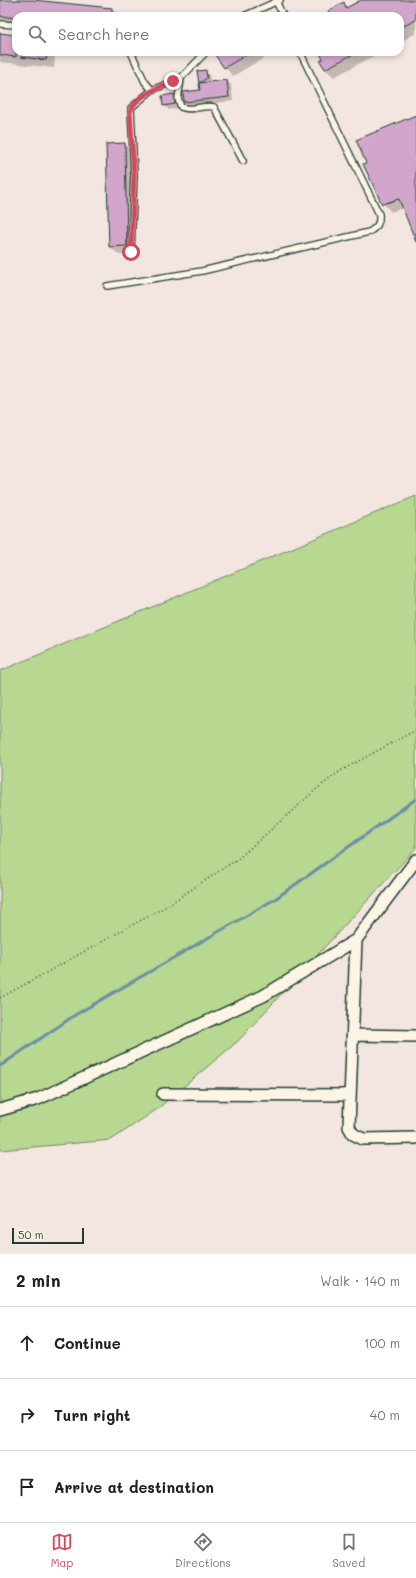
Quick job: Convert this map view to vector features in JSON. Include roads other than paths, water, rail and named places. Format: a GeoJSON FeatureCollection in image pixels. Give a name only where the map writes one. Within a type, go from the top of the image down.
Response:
{"type":"FeatureCollection","features":[{"type":"Feature","properties":{"kind":"street"},"geometry":{"type":"LineString","coordinates":[[0,1110],[38,1099],[263,996],[356,940],[416,860]]}},
{"type":"Feature","properties":{"kind":"street"},"geometry":{"type":"LineString","coordinates":[[356,940],[349,1127],[353,1134],[363,1139],[416,1138]]}},
{"type":"Feature","properties":{"kind":"street"},"geometry":{"type":"LineString","coordinates":[[353,1034],[416,1036]]}},
{"type":"Feature","properties":{"kind":"street"},"geometry":{"type":"LineString","coordinates":[[163,1094],[350,1095]]}},
{"type":"Feature","properties":{"kind":"lane"},"geometry":{"type":"LineString","coordinates":[[253,12],[278,1],[282,12]]}},
{"type":"Feature","properties":{"kind":"lane"},"geometry":{"type":"LineString","coordinates":[[0,24],[12,25]]}},
{"type":"Feature","properties":{"kind":"lane"},"geometry":{"type":"LineString","coordinates":[[133,56],[145,82],[152,90]]}},
{"type":"Feature","properties":{"kind":"lane"},"geometry":{"type":"LineString","coordinates":[[131,252],[134,175],[130,112],[136,103],[152,90],[181,78],[202,56]]}},
{"type":"Feature","properties":{"kind":"lane"},"geometry":{"type":"LineString","coordinates":[[107,286],[202,271],[369,232],[375,228],[380,222],[379,214],[302,56]]}},
{"type":"Feature","properties":{"kind":"lane"},"geometry":{"type":"LineString","coordinates":[[181,78],[178,99],[181,107],[188,109],[214,107],[243,161]]}},
{"type":"Feature","properties":{"kind":"waterway"},"geometry":{"type":"LineString","coordinates":[[0,1066],[75,1015],[275,899],[416,799]]}}]}
